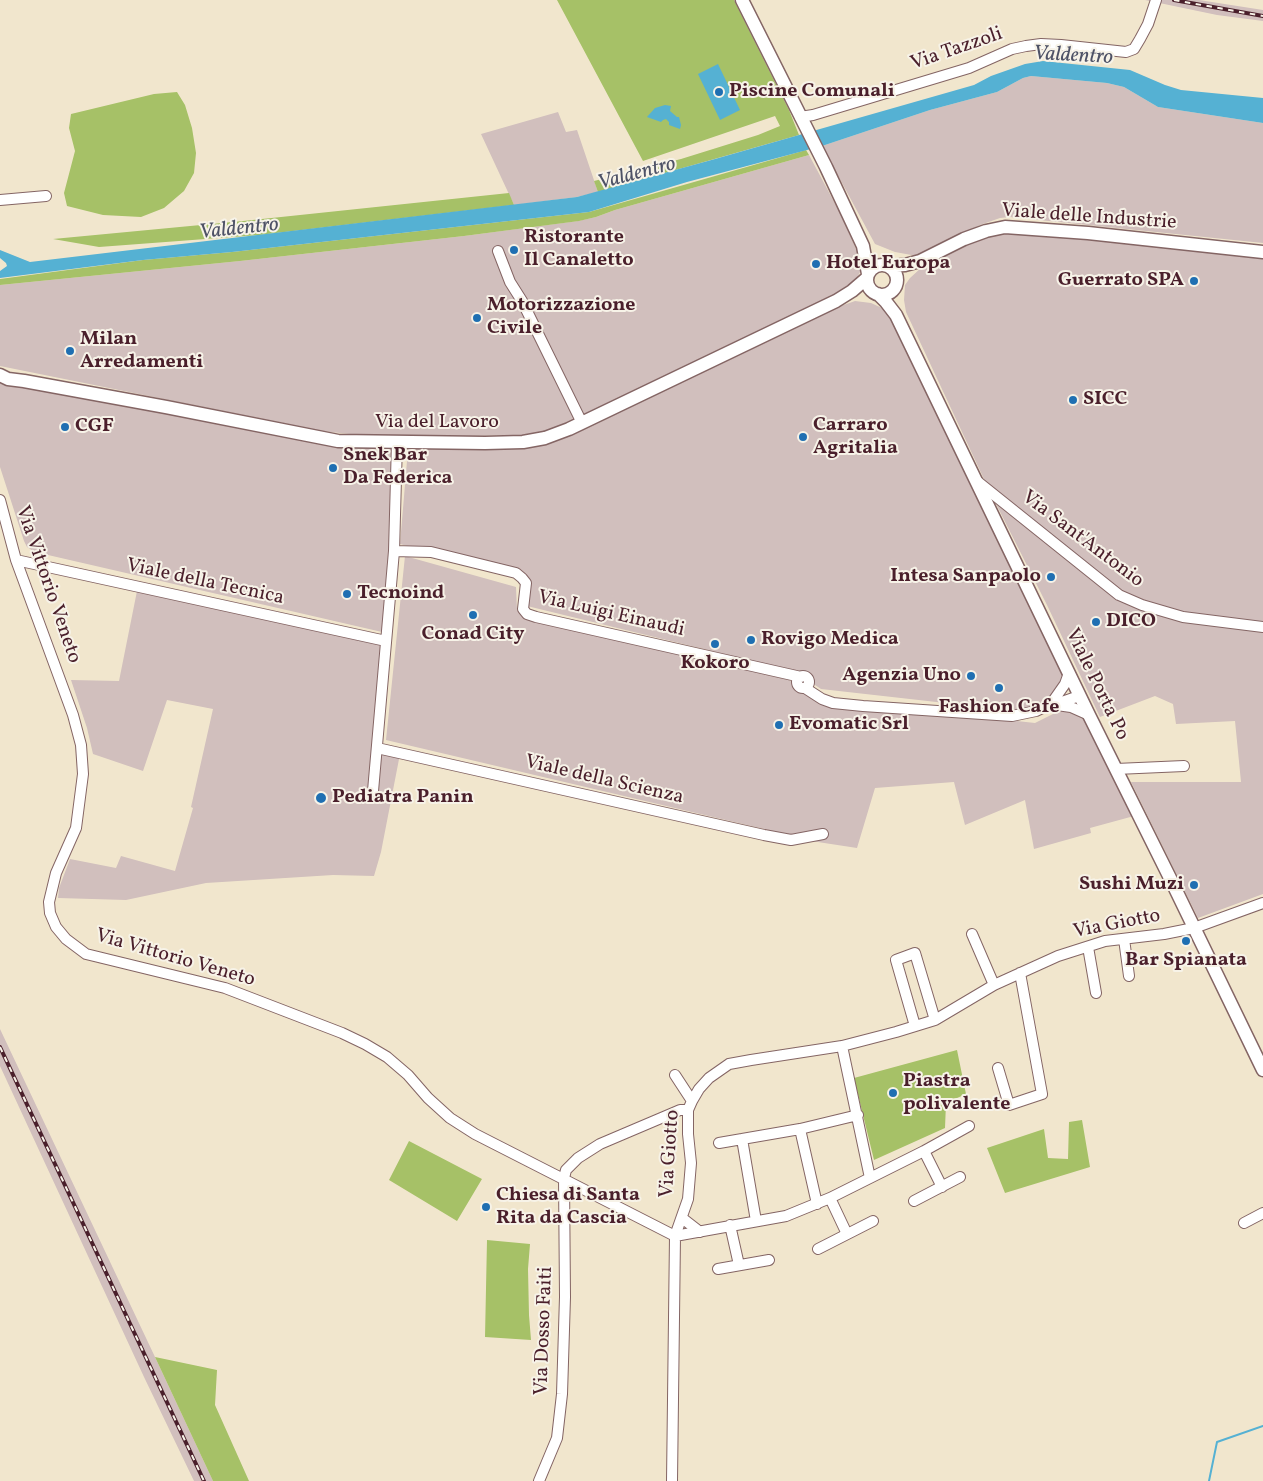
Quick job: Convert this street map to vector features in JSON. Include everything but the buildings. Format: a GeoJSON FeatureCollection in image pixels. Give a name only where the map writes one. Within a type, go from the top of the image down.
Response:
{"type":"FeatureCollection","features":[{"type":"Feature","properties":{"kind":"main road","name":"Viale Porta Po"},"geometry":{"type":"LineString","coordinates":[[742,0],[862,246],[868,286],[886,302],[896,315],[1068,673],[1263,1070]]}},
{"type":"Feature","properties":{"kind":"main road","name":"Viale delle Industrie"},"geometry":{"type":"LineString","coordinates":[[885,266],[905,265],[920,261],[986,230],[1005,227],[1088,233],[1263,252]]}},
{"type":"Feature","properties":{"kind":"main road","name":"Viale Porta Po"},"geometry":{"type":"LineString","coordinates":[[862,246],[896,275],[894,299],[896,315]]}},
{"type":"Feature","properties":{"kind":"main road","name":"Viale delle Industrie"},"geometry":{"type":"LineString","coordinates":[[895,285],[920,261]]}},
{"type":"Feature","properties":{"kind":"main road"},"geometry":{"type":"LineString","coordinates":[[841,299],[867,276],[872,268],[885,266]]}},
{"type":"Feature","properties":{"kind":"main road"},"geometry":{"type":"LineString","coordinates":[[841,299],[866,293],[885,294],[895,285]]}},
{"type":"Feature","properties":{"kind":"main road","name":"Via del Lavoro"},"geometry":{"type":"LineString","coordinates":[[3,378],[338,441],[523,442],[556,435],[841,299]]}},
{"type":"Feature","properties":{"kind":"street","name":"Via Tazzoli"},"geometry":{"type":"LineString","coordinates":[[803,123],[813,115],[969,68],[1012,49],[1041,44],[1126,52],[1134,48],[1140,39],[1148,24],[1156,0]]}},
{"type":"Feature","properties":{"kind":"street"},"geometry":{"type":"LineString","coordinates":[[0,200],[46,196]]}},
{"type":"Feature","properties":{"kind":"street"},"geometry":{"type":"LineString","coordinates":[[498,251],[510,282],[522,301],[582,423]]}},
{"type":"Feature","properties":{"kind":"street"},"geometry":{"type":"LineString","coordinates":[[374,791],[394,551],[397,442]]}},
{"type":"Feature","properties":{"kind":"street","name":"Via Sant'Antonio"},"geometry":{"type":"LineString","coordinates":[[976,481],[1119,594],[1142,605],[1183,617],[1263,627]]}},
{"type":"Feature","properties":{"kind":"street","name":"Via Vittorio Veneto"},"geometry":{"type":"LineString","coordinates":[[0,500],[16,560],[73,715],[81,745],[83,774],[76,828],[56,873],[49,902],[50,913],[56,927],[66,939],[86,954],[225,988],[342,1033],[365,1044],[387,1057],[450,1118],[475,1134],[676,1236]]}},
{"type":"Feature","properties":{"kind":"street","name":"Via Luigi Einaudi"},"geometry":{"type":"LineString","coordinates":[[394,551],[431,552],[516,573],[526,583],[523,609],[527,614],[536,618],[803,683],[822,699],[833,703],[1012,716],[1036,711],[1052,704],[1061,696],[1078,692]]}},
{"type":"Feature","properties":{"kind":"street","name":"Viale della Tecnica"},"geometry":{"type":"LineString","coordinates":[[16,560],[386,641]]}},
{"type":"Feature","properties":{"kind":"street"},"geometry":{"type":"LineString","coordinates":[[1068,673],[1065,684],[1052,704],[1071,707],[1089,715]]}},
{"type":"Feature","properties":{"kind":"street","name":"Viale della Scienza"},"geometry":{"type":"LineString","coordinates":[[377,748],[764,835],[791,840],[823,834]]}},
{"type":"Feature","properties":{"kind":"street"},"geometry":{"type":"LineString","coordinates":[[1116,769],[1184,766]]}},
{"type":"Feature","properties":{"kind":"street","name":"Via Giotto"},"geometry":{"type":"LineString","coordinates":[[672,1481],[676,1236],[688,1199],[690,1105],[709,1078],[729,1064],[842,1046],[935,1020],[994,985],[1058,956],[1105,941],[1164,934],[1194,928],[1262,906]]}},
{"type":"Feature","properties":{"kind":"street"},"geometry":{"type":"LineString","coordinates":[[972,934],[994,985]]}},
{"type":"Feature","properties":{"kind":"street"},"geometry":{"type":"LineString","coordinates":[[1124,939],[1129,976]]}},
{"type":"Feature","properties":{"kind":"street"},"geometry":{"type":"LineString","coordinates":[[1088,947],[1096,993]]}},
{"type":"Feature","properties":{"kind":"street"},"geometry":{"type":"LineString","coordinates":[[915,1026],[896,960],[915,953],[935,1020]]}},
{"type":"Feature","properties":{"kind":"street"},"geometry":{"type":"LineString","coordinates":[[998,1068],[1009,1105],[1042,1094],[1020,973]]}},
{"type":"Feature","properties":{"kind":"street"},"geometry":{"type":"LineString","coordinates":[[842,1046],[870,1178]]}},
{"type":"Feature","properties":{"kind":"street"},"geometry":{"type":"LineString","coordinates":[[564,1178],[566,1170],[578,1158],[600,1144],[690,1105],[674,1075]]}},
{"type":"Feature","properties":{"kind":"street"},"geometry":{"type":"LineString","coordinates":[[719,1143],[800,1129],[858,1115]]}},
{"type":"Feature","properties":{"kind":"street"},"geometry":{"type":"LineString","coordinates":[[676,1236],[786,1216],[830,1198],[924,1151],[969,1126]]}},
{"type":"Feature","properties":{"kind":"street"},"geometry":{"type":"LineString","coordinates":[[800,1129],[817,1204]]}},
{"type":"Feature","properties":{"kind":"street"},"geometry":{"type":"LineString","coordinates":[[742,1139],[756,1221]]}},
{"type":"Feature","properties":{"kind":"street"},"geometry":{"type":"LineString","coordinates":[[924,1151],[942,1187]]}},
{"type":"Feature","properties":{"kind":"street"},"geometry":{"type":"LineString","coordinates":[[914,1201],[960,1177]]}},
{"type":"Feature","properties":{"kind":"street","name":"Via Dosso Faiti"},"geometry":{"type":"LineString","coordinates":[[539,1481],[557,1438],[562,1394],[565,1297],[564,1178]]}},
{"type":"Feature","properties":{"kind":"street"},"geometry":{"type":"LineString","coordinates":[[830,1198],[847,1234]]}},
{"type":"Feature","properties":{"kind":"street"},"geometry":{"type":"LineString","coordinates":[[1244,1223],[1263,1213]]}},
{"type":"Feature","properties":{"kind":"street"},"geometry":{"type":"LineString","coordinates":[[682,1218],[698,1233]]}},
{"type":"Feature","properties":{"kind":"street"},"geometry":{"type":"LineString","coordinates":[[818,1249],[873,1221]]}},
{"type":"Feature","properties":{"kind":"street"},"geometry":{"type":"LineString","coordinates":[[730,1225],[739,1265]]}},
{"type":"Feature","properties":{"kind":"street"},"geometry":{"type":"LineString","coordinates":[[718,1269],[769,1260]]}},
{"type":"Feature","properties":{"kind":"shaded area"},"geometry":{"type":"Polygon","coordinates":[[[1145,0],[1199,0],[1263,10],[1263,21],[1217,15],[1145,0]]]}},
{"type":"Feature","properties":{"kind":"shaded area"},"geometry":{"type":"Polygon","coordinates":[[[1031,76],[1107,83],[1124,87],[1158,107],[1263,123],[1263,243],[1010,217],[1000,218],[980,225],[917,256],[895,252],[875,244],[822,146],[930,110],[997,92],[1023,78],[1031,76]]]}},
{"type":"Feature","properties":{"kind":"shaded area"},"geometry":{"type":"Polygon","coordinates":[[[558,112],[566,132],[577,130],[598,192],[577,197],[514,205],[481,134],[558,112]]]}},
{"type":"Feature","properties":{"kind":"shaded area"},"geometry":{"type":"Polygon","coordinates":[[[809,155],[839,211],[860,258],[860,272],[856,280],[849,287],[833,296],[584,416],[541,433],[530,435],[409,437],[358,435],[322,431],[0,366],[0,285],[240,261],[578,221],[809,155]]]}},
{"type":"Feature","properties":{"kind":"shaded area"},"geometry":{"type":"Polygon","coordinates":[[[1002,230],[1263,256],[1263,894],[1198,918],[1131,782],[1241,782],[1235,721],[1176,724],[1173,704],[1155,696],[1100,717],[1047,605],[990,492],[906,312],[904,300],[905,285],[921,268],[985,236],[1002,230]]]}},
{"type":"Feature","properties":{"kind":"shaded area"},"geometry":{"type":"Polygon","coordinates":[[[855,301],[871,303],[882,308],[895,318],[1065,672],[1066,684],[1034,713],[821,689],[794,671],[527,606],[524,578],[400,544],[408,449],[531,447],[545,445],[589,427],[838,307],[855,301]]]}},
{"type":"Feature","properties":{"kind":"shaded area"},"geometry":{"type":"Polygon","coordinates":[[[0,379],[357,447],[398,448],[382,632],[35,552],[27,547],[0,467],[0,379]]]}},
{"type":"Feature","properties":{"kind":"shaded area"},"geometry":{"type":"Polygon","coordinates":[[[405,556],[516,587],[517,610],[520,614],[789,680],[817,699],[1035,723],[1079,701],[1134,816],[1090,828],[1091,833],[1034,849],[1025,800],[965,825],[954,782],[875,788],[857,848],[785,837],[781,833],[386,740],[405,556]]]}},
{"type":"Feature","properties":{"kind":"shaded area"},"geometry":{"type":"Polygon","coordinates":[[[138,586],[383,643],[372,745],[373,747],[400,754],[381,852],[374,876],[333,875],[206,883],[126,900],[58,898],[59,888],[70,859],[116,868],[121,856],[175,871],[193,808],[191,807],[213,709],[167,700],[143,771],[93,754],[87,728],[71,680],[119,681],[138,586]]]}},
{"type":"Feature","properties":{"kind":"shaded area"},"geometry":{"type":"Polygon","coordinates":[[[0,1029],[213,1481],[194,1481],[144,1377],[0,1066],[0,1029]]]}},
{"type":"Feature","properties":{"kind":"green space"},"geometry":{"type":"Polygon","coordinates":[[[557,0],[734,0],[789,110],[799,135],[598,192],[594,181],[681,159],[758,135],[780,126],[775,116],[643,161],[557,0]]]}},
{"type":"Feature","properties":{"kind":"green space"},"geometry":{"type":"Polygon","coordinates":[[[177,92],[185,105],[192,128],[196,153],[194,173],[184,191],[164,208],[141,217],[103,215],[67,206],[64,193],[75,151],[69,128],[71,114],[154,94],[177,92]]]}},
{"type":"Feature","properties":{"kind":"green space"},"geometry":{"type":"Polygon","coordinates":[[[806,150],[809,155],[579,221],[240,261],[0,285],[0,279],[143,260],[232,252],[589,212],[806,150]]]}},
{"type":"Feature","properties":{"kind":"green space"},"geometry":{"type":"Polygon","coordinates":[[[509,193],[514,205],[259,235],[99,247],[53,239],[243,221],[509,193]]]}},
{"type":"Feature","properties":{"kind":"green space"},"geometry":{"type":"Polygon","coordinates":[[[957,1050],[966,1094],[946,1103],[945,1128],[874,1160],[854,1078],[957,1050]]]}},
{"type":"Feature","properties":{"kind":"green space"},"geometry":{"type":"Polygon","coordinates":[[[1082,1120],[1090,1167],[1005,1193],[987,1148],[1044,1129],[1048,1158],[1068,1159],[1069,1122],[1082,1120]]]}},
{"type":"Feature","properties":{"kind":"green space"},"geometry":{"type":"Polygon","coordinates":[[[409,1141],[482,1179],[457,1221],[389,1180],[409,1141]]]}},
{"type":"Feature","properties":{"kind":"green space"},"geometry":{"type":"Polygon","coordinates":[[[487,1240],[530,1244],[528,1269],[531,1340],[485,1337],[487,1240]]]}},
{"type":"Feature","properties":{"kind":"green space"},"geometry":{"type":"Polygon","coordinates":[[[155,1357],[217,1370],[215,1405],[249,1481],[213,1481],[155,1357]]]}},
{"type":"Feature","properties":{"kind":"water"},"geometry":{"type":"Polygon","coordinates":[[[1043,61],[1130,70],[1181,90],[1263,98],[1263,123],[1158,107],[1124,87],[1107,83],[1031,76],[1023,78],[997,92],[930,110],[822,146],[687,182],[589,212],[232,252],[143,260],[0,278],[0,271],[7,266],[0,258],[0,250],[30,262],[577,197],[974,85],[991,76],[1025,64],[1043,61]]]}},
{"type":"Feature","properties":{"kind":"water","name":"Piscine Comunali"},"geometry":{"type":"Polygon","coordinates":[[[718,64],[740,110],[720,120],[698,74],[718,64]]]}},
{"type":"Feature","properties":{"kind":"water"},"geometry":{"type":"Polygon","coordinates":[[[665,105],[671,106],[670,111],[679,117],[680,129],[669,125],[666,119],[661,122],[647,117],[655,108],[665,105]]]}},
{"type":"Feature","properties":{"kind":"waterway"},"geometry":{"type":"LineString","coordinates":[[1209,1481],[1217,1442],[1263,1426]]}},
{"type":"Feature","properties":{"kind":"railway"},"geometry":{"type":"LineString","coordinates":[[1174,0],[1263,16]]}},
{"type":"Feature","properties":{"kind":"railway"},"geometry":{"type":"LineString","coordinates":[[0,1047],[204,1481]]}},
{"type":"Feature","properties":{"kind":"place","name":"Piscine Comunali"},"geometry":{"type":"Point","coordinates":[719,92]}},
{"type":"Feature","properties":{"kind":"place","name":"Ristorante Il Canaletto"},"geometry":{"type":"Point","coordinates":[514,250]}},
{"type":"Feature","properties":{"kind":"place","name":"Hotel Europa"},"geometry":{"type":"Point","coordinates":[816,264]}},
{"type":"Feature","properties":{"kind":"place","name":"Guerrato SPA"},"geometry":{"type":"Point","coordinates":[1194,281]}},
{"type":"Feature","properties":{"kind":"place","name":"Motorizzazione Civile"},"geometry":{"type":"Point","coordinates":[477,318]}},
{"type":"Feature","properties":{"kind":"place","name":"Milan Arredamenti"},"geometry":{"type":"Point","coordinates":[70,351]}},
{"type":"Feature","properties":{"kind":"place","name":"SICC"},"geometry":{"type":"Point","coordinates":[1073,400]}},
{"type":"Feature","properties":{"kind":"place","name":"CGF"},"geometry":{"type":"Point","coordinates":[65,427]}},
{"type":"Feature","properties":{"kind":"place","name":"Carraro Agritalia"},"geometry":{"type":"Point","coordinates":[803,437]}},
{"type":"Feature","properties":{"kind":"place","name":"Snek Bar Da Federica"},"geometry":{"type":"Point","coordinates":[333,468]}},
{"type":"Feature","properties":{"kind":"place","name":"Intesa Sanpaolo"},"geometry":{"type":"Point","coordinates":[1051,577]}},
{"type":"Feature","properties":{"kind":"place","name":"Tecnoind"},"geometry":{"type":"Point","coordinates":[347,594]}},
{"type":"Feature","properties":{"kind":"place","name":"Conad City"},"geometry":{"type":"Point","coordinates":[473,615]}},
{"type":"Feature","properties":{"kind":"place","name":"DICO"},"geometry":{"type":"Point","coordinates":[1096,622]}},
{"type":"Feature","properties":{"kind":"place","name":"Rovigo Medica"},"geometry":{"type":"Point","coordinates":[751,640]}},
{"type":"Feature","properties":{"kind":"place","name":"Kokoro"},"geometry":{"type":"Point","coordinates":[715,644]}},
{"type":"Feature","properties":{"kind":"place","name":"Agenzia Uno"},"geometry":{"type":"Point","coordinates":[971,676]}},
{"type":"Feature","properties":{"kind":"place","name":"Fashion Cafe"},"geometry":{"type":"Point","coordinates":[999,688]}},
{"type":"Feature","properties":{"kind":"place","name":"Evomatic Srl"},"geometry":{"type":"Point","coordinates":[779,725]}},
{"type":"Feature","properties":{"kind":"place","name":"Pediatra Panin"},"geometry":{"type":"Point","coordinates":[321,798]}},
{"type":"Feature","properties":{"kind":"place","name":"Sushi Muzi"},"geometry":{"type":"Point","coordinates":[1194,885]}},
{"type":"Feature","properties":{"kind":"place","name":"Bar Spianata"},"geometry":{"type":"Point","coordinates":[1186,941]}},
{"type":"Feature","properties":{"kind":"place","name":"Piastra polivalente"},"geometry":{"type":"Point","coordinates":[893,1093]}},
{"type":"Feature","properties":{"kind":"place","name":"Chiesa di Santa Rita da Cascia"},"geometry":{"type":"Point","coordinates":[486,1207]}},
{"type":"Feature","properties":{"kind":"water label","name":"Valdentro"},"geometry":{"type":"Point","coordinates":[1073,57]}},
{"type":"Feature","properties":{"kind":"water label","name":"Valdentro"},"geometry":{"type":"Point","coordinates":[637,175]}},
{"type":"Feature","properties":{"kind":"water label","name":"Valdentro"},"geometry":{"type":"Point","coordinates":[239,230]}}]}
